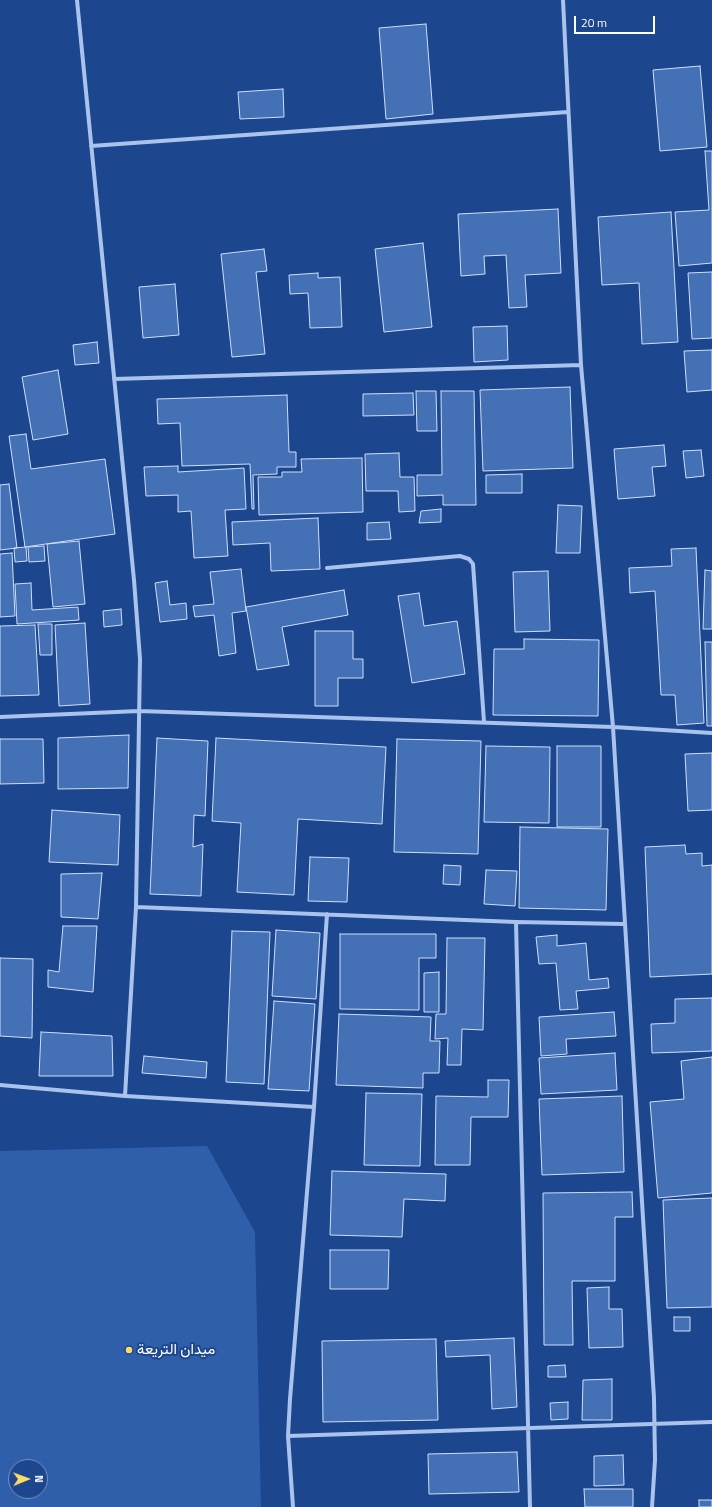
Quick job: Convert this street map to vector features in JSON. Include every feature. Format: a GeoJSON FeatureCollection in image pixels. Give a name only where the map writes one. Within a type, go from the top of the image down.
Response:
{"type":"FeatureCollection","features":[{"type":"Feature","properties":{"kind":"street"},"geometry":{"type":"LineString","coordinates":[[77,0],[134,580],[140,659],[136,907],[125,1096]]}},
{"type":"Feature","properties":{"kind":"street"},"geometry":{"type":"LineString","coordinates":[[563,0],[582,365],[613,727],[655,1423],[655,1460],[652,1507]]}},
{"type":"Feature","properties":{"kind":"street"},"geometry":{"type":"LineString","coordinates":[[91,146],[568,112]]}},
{"type":"Feature","properties":{"kind":"street"},"geometry":{"type":"LineString","coordinates":[[114,379],[582,365]]}},
{"type":"Feature","properties":{"kind":"street"},"geometry":{"type":"LineString","coordinates":[[326,568],[460,556],[469,559],[473,564],[484,722]]}},
{"type":"Feature","properties":{"kind":"street"},"geometry":{"type":"LineString","coordinates":[[0,717],[139,711],[484,722],[613,727],[712,733]]}},
{"type":"Feature","properties":{"kind":"street"},"geometry":{"type":"LineString","coordinates":[[136,907],[516,922],[624,924]]}},
{"type":"Feature","properties":{"kind":"street"},"geometry":{"type":"LineString","coordinates":[[293,1507],[288,1436],[314,1107],[327,914]]}},
{"type":"Feature","properties":{"kind":"street"},"geometry":{"type":"LineString","coordinates":[[516,922],[530,1429],[530,1507]]}},
{"type":"Feature","properties":{"kind":"street"},"geometry":{"type":"LineString","coordinates":[[0,1085],[125,1096],[314,1107]]}},
{"type":"Feature","properties":{"kind":"street"},"geometry":{"type":"LineString","coordinates":[[288,1436],[712,1422]]}},
{"type":"Feature","properties":{"kind":"shaded area","name":"ميدان التريعة"},"geometry":{"type":"Polygon","coordinates":[[[207,1146],[255,1232],[261,1507],[0,1507],[0,1151],[207,1146]]]}},
{"type":"Feature","properties":{"kind":"building"},"geometry":{"type":"Polygon","coordinates":[[[426,24],[433,114],[386,119],[379,28],[426,24]]]}},
{"type":"Feature","properties":{"kind":"building"},"geometry":{"type":"Polygon","coordinates":[[[700,66],[707,147],[660,151],[653,70],[700,66]]]}},
{"type":"Feature","properties":{"kind":"building"},"geometry":{"type":"Polygon","coordinates":[[[283,89],[284,117],[240,119],[238,92],[283,89]]]}},
{"type":"Feature","properties":{"kind":"building"},"geometry":{"type":"Polygon","coordinates":[[[705,151],[712,151],[712,263],[679,266],[675,212],[709,210],[705,151]]]}},
{"type":"Feature","properties":{"kind":"building"},"geometry":{"type":"Polygon","coordinates":[[[558,209],[561,273],[525,275],[527,307],[509,308],[506,255],[484,256],[485,274],[461,276],[458,214],[558,209]]]}},
{"type":"Feature","properties":{"kind":"building"},"geometry":{"type":"Polygon","coordinates":[[[671,212],[678,342],[642,344],[639,283],[602,285],[598,217],[671,212]]]}},
{"type":"Feature","properties":{"kind":"building"},"geometry":{"type":"Polygon","coordinates":[[[423,243],[432,327],[384,332],[375,249],[423,243]]]}},
{"type":"Feature","properties":{"kind":"building"},"geometry":{"type":"Polygon","coordinates":[[[264,249],[267,271],[256,272],[265,354],[232,357],[221,254],[264,249]]]}},
{"type":"Feature","properties":{"kind":"building"},"geometry":{"type":"Polygon","coordinates":[[[712,272],[712,338],[692,339],[688,273],[712,272]]]}},
{"type":"Feature","properties":{"kind":"building"},"geometry":{"type":"Polygon","coordinates":[[[318,273],[318,278],[340,277],[342,327],[310,328],[308,293],[290,294],[289,275],[318,273]]]}},
{"type":"Feature","properties":{"kind":"building"},"geometry":{"type":"Polygon","coordinates":[[[175,284],[179,335],[143,338],[139,287],[175,284]]]}},
{"type":"Feature","properties":{"kind":"building"},"geometry":{"type":"Polygon","coordinates":[[[507,326],[508,360],[474,362],[473,327],[507,326]]]}},
{"type":"Feature","properties":{"kind":"building"},"geometry":{"type":"Polygon","coordinates":[[[97,342],[99,363],[75,365],[73,345],[97,342]]]}},
{"type":"Feature","properties":{"kind":"building"},"geometry":{"type":"Polygon","coordinates":[[[712,350],[712,390],[687,392],[684,351],[712,350]]]}},
{"type":"Feature","properties":{"kind":"building"},"geometry":{"type":"Polygon","coordinates":[[[58,370],[68,434],[33,440],[22,377],[58,370]]]}},
{"type":"Feature","properties":{"kind":"building"},"geometry":{"type":"Polygon","coordinates":[[[570,387],[573,468],[483,471],[480,390],[570,387]]]}},
{"type":"Feature","properties":{"kind":"building"},"geometry":{"type":"Polygon","coordinates":[[[416,391],[436,391],[437,431],[417,431],[416,391]]]}},
{"type":"Feature","properties":{"kind":"building"},"geometry":{"type":"Polygon","coordinates":[[[441,391],[474,391],[476,505],[443,505],[443,495],[417,496],[417,475],[442,475],[441,391]]]}},
{"type":"Feature","properties":{"kind":"building"},"geometry":{"type":"Polygon","coordinates":[[[413,393],[414,415],[363,416],[363,394],[413,393]]]}},
{"type":"Feature","properties":{"kind":"building"},"geometry":{"type":"Polygon","coordinates":[[[287,395],[289,452],[296,452],[296,467],[277,467],[277,474],[253,475],[254,509],[252,509],[250,464],[182,466],[180,423],[158,424],[157,399],[287,395]]]}},
{"type":"Feature","properties":{"kind":"building"},"geometry":{"type":"Polygon","coordinates":[[[26,434],[31,469],[105,459],[115,534],[25,547],[9,436],[26,434]]]}},
{"type":"Feature","properties":{"kind":"building"},"geometry":{"type":"Polygon","coordinates":[[[664,445],[666,466],[652,467],[655,496],[618,499],[614,449],[664,445]]]}},
{"type":"Feature","properties":{"kind":"building"},"geometry":{"type":"Polygon","coordinates":[[[701,450],[704,476],[686,478],[683,451],[701,450]]]}},
{"type":"Feature","properties":{"kind":"building"},"geometry":{"type":"Polygon","coordinates":[[[399,453],[400,477],[414,477],[415,511],[399,512],[398,491],[366,491],[365,454],[399,453]]]}},
{"type":"Feature","properties":{"kind":"building"},"geometry":{"type":"Polygon","coordinates":[[[362,458],[363,512],[259,515],[258,477],[282,477],[282,472],[302,472],[301,459],[362,458]]]}},
{"type":"Feature","properties":{"kind":"building"},"geometry":{"type":"Polygon","coordinates":[[[178,466],[178,472],[244,468],[246,509],[225,510],[228,556],[194,558],[191,511],[178,512],[178,495],[146,496],[144,467],[178,466]]]}},
{"type":"Feature","properties":{"kind":"building"},"geometry":{"type":"Polygon","coordinates":[[[522,474],[522,493],[486,493],[486,475],[522,474]]]}},
{"type":"Feature","properties":{"kind":"building"},"geometry":{"type":"Polygon","coordinates":[[[9,484],[17,548],[0,550],[0,485],[9,484]]]}},
{"type":"Feature","properties":{"kind":"building"},"geometry":{"type":"Polygon","coordinates":[[[558,505],[582,506],[580,553],[556,553],[558,505]]]}},
{"type":"Feature","properties":{"kind":"building"},"geometry":{"type":"Polygon","coordinates":[[[441,509],[441,522],[419,523],[421,511],[441,509]]]}},
{"type":"Feature","properties":{"kind":"building"},"geometry":{"type":"Polygon","coordinates":[[[318,518],[320,569],[271,571],[270,543],[233,545],[232,522],[318,518]]]}},
{"type":"Feature","properties":{"kind":"building"},"geometry":{"type":"Polygon","coordinates":[[[389,522],[391,539],[367,540],[367,523],[389,522]]]}},
{"type":"Feature","properties":{"kind":"building"},"geometry":{"type":"Polygon","coordinates":[[[79,541],[85,604],[53,607],[47,544],[79,541]]]}},
{"type":"Feature","properties":{"kind":"building"},"geometry":{"type":"Polygon","coordinates":[[[44,546],[45,561],[29,562],[28,547],[44,546]]]}},
{"type":"Feature","properties":{"kind":"building"},"geometry":{"type":"Polygon","coordinates":[[[26,547],[27,561],[15,562],[14,548],[26,547]]]}},
{"type":"Feature","properties":{"kind":"building"},"geometry":{"type":"Polygon","coordinates":[[[696,548],[704,723],[677,725],[675,695],[661,695],[655,591],[630,593],[629,568],[672,566],[671,549],[696,548]]]}},
{"type":"Feature","properties":{"kind":"building"},"geometry":{"type":"Polygon","coordinates":[[[12,553],[15,616],[0,617],[0,554],[12,553]]]}},
{"type":"Feature","properties":{"kind":"building"},"geometry":{"type":"Polygon","coordinates":[[[241,569],[246,611],[232,613],[236,653],[219,656],[214,615],[195,617],[193,606],[214,604],[210,572],[241,569]]]}},
{"type":"Feature","properties":{"kind":"building"},"geometry":{"type":"Polygon","coordinates":[[[705,570],[712,571],[712,629],[703,629],[705,570]]]}},
{"type":"Feature","properties":{"kind":"building"},"geometry":{"type":"Polygon","coordinates":[[[548,571],[550,631],[515,632],[513,572],[548,571]]]}},
{"type":"Feature","properties":{"kind":"building"},"geometry":{"type":"Polygon","coordinates":[[[167,581],[170,605],[186,603],[187,619],[160,622],[155,583],[167,581]]]}},
{"type":"Feature","properties":{"kind":"building"},"geometry":{"type":"Polygon","coordinates":[[[31,583],[32,610],[78,607],[79,620],[17,624],[15,584],[31,583]]]}},
{"type":"Feature","properties":{"kind":"building"},"geometry":{"type":"Polygon","coordinates":[[[344,590],[348,615],[282,627],[289,665],[257,670],[246,607],[344,590]]]}},
{"type":"Feature","properties":{"kind":"building"},"geometry":{"type":"Polygon","coordinates":[[[419,593],[424,626],[457,621],[465,674],[412,683],[398,596],[419,593]]]}},
{"type":"Feature","properties":{"kind":"building"},"geometry":{"type":"Polygon","coordinates":[[[121,609],[122,625],[104,627],[103,611],[121,609]]]}},
{"type":"Feature","properties":{"kind":"building"},"geometry":{"type":"Polygon","coordinates":[[[85,623],[90,704],[59,706],[55,625],[85,623]]]}},
{"type":"Feature","properties":{"kind":"building"},"geometry":{"type":"Polygon","coordinates":[[[38,624],[52,624],[52,655],[40,655],[38,624]]]}},
{"type":"Feature","properties":{"kind":"building"},"geometry":{"type":"Polygon","coordinates":[[[35,625],[39,695],[0,696],[0,626],[35,625]]]}},
{"type":"Feature","properties":{"kind":"building"},"geometry":{"type":"Polygon","coordinates":[[[315,631],[353,631],[353,659],[363,659],[363,678],[338,678],[338,706],[315,706],[315,631]]]}},
{"type":"Feature","properties":{"kind":"building"},"geometry":{"type":"Polygon","coordinates":[[[524,639],[599,640],[598,716],[493,715],[494,649],[524,649],[524,639]]]}},
{"type":"Feature","properties":{"kind":"building"},"geometry":{"type":"Polygon","coordinates":[[[705,642],[712,642],[712,726],[707,726],[705,642]]]}},
{"type":"Feature","properties":{"kind":"building"},"geometry":{"type":"Polygon","coordinates":[[[129,735],[128,788],[58,789],[58,738],[129,735]]]}},
{"type":"Feature","properties":{"kind":"building"},"geometry":{"type":"Polygon","coordinates":[[[157,738],[208,741],[205,816],[194,815],[193,847],[203,844],[201,896],[150,894],[157,738]]]}},
{"type":"Feature","properties":{"kind":"building"},"geometry":{"type":"Polygon","coordinates":[[[216,738],[386,747],[382,824],[298,819],[294,895],[237,892],[241,823],[212,821],[216,738]]]}},
{"type":"Feature","properties":{"kind":"building"},"geometry":{"type":"Polygon","coordinates":[[[0,739],[43,739],[44,783],[0,784],[0,739]]]}},
{"type":"Feature","properties":{"kind":"building"},"geometry":{"type":"Polygon","coordinates":[[[397,739],[481,741],[478,854],[394,852],[397,739]]]}},
{"type":"Feature","properties":{"kind":"building"},"geometry":{"type":"Polygon","coordinates":[[[486,746],[550,747],[549,823],[484,822],[486,746]]]}},
{"type":"Feature","properties":{"kind":"building"},"geometry":{"type":"Polygon","coordinates":[[[557,746],[601,746],[601,827],[557,827],[557,746]]]}},
{"type":"Feature","properties":{"kind":"building"},"geometry":{"type":"Polygon","coordinates":[[[712,753],[712,810],[688,811],[685,754],[712,753]]]}},
{"type":"Feature","properties":{"kind":"building"},"geometry":{"type":"Polygon","coordinates":[[[52,810],[120,815],[118,865],[49,862],[52,810]]]}},
{"type":"Feature","properties":{"kind":"building"},"geometry":{"type":"Polygon","coordinates":[[[520,827],[608,829],[606,910],[519,908],[520,827]]]}},
{"type":"Feature","properties":{"kind":"building"},"geometry":{"type":"Polygon","coordinates":[[[685,845],[686,854],[702,853],[702,866],[712,865],[712,974],[650,977],[645,847],[685,845]]]}},
{"type":"Feature","properties":{"kind":"building"},"geometry":{"type":"Polygon","coordinates":[[[310,857],[349,858],[347,902],[308,901],[310,857]]]}},
{"type":"Feature","properties":{"kind":"building"},"geometry":{"type":"Polygon","coordinates":[[[444,865],[461,866],[460,885],[443,884],[444,865]]]}},
{"type":"Feature","properties":{"kind":"building"},"geometry":{"type":"Polygon","coordinates":[[[486,870],[517,871],[515,906],[484,904],[486,870]]]}},
{"type":"Feature","properties":{"kind":"building"},"geometry":{"type":"Polygon","coordinates":[[[102,873],[98,919],[61,917],[61,874],[102,873]]]}},
{"type":"Feature","properties":{"kind":"building"},"geometry":{"type":"Polygon","coordinates":[[[63,926],[97,926],[93,992],[48,987],[48,970],[59,972],[63,926]]]}},
{"type":"Feature","properties":{"kind":"building"},"geometry":{"type":"Polygon","coordinates":[[[276,930],[320,933],[316,999],[272,996],[276,930]]]}},
{"type":"Feature","properties":{"kind":"building"},"geometry":{"type":"Polygon","coordinates":[[[232,931],[270,932],[264,1084],[226,1082],[232,931]]]}},
{"type":"Feature","properties":{"kind":"building"},"geometry":{"type":"Polygon","coordinates":[[[340,934],[436,934],[436,958],[419,958],[419,1010],[340,1009],[340,934]]]}},
{"type":"Feature","properties":{"kind":"building"},"geometry":{"type":"Polygon","coordinates":[[[557,935],[557,946],[586,943],[589,980],[608,978],[609,988],[576,991],[578,1009],[560,1010],[556,963],[539,964],[536,937],[557,935]]]}},
{"type":"Feature","properties":{"kind":"building"},"geometry":{"type":"Polygon","coordinates":[[[447,938],[485,938],[483,1030],[462,1029],[461,1065],[447,1065],[448,1038],[435,1039],[436,1014],[446,1014],[447,938]]]}},
{"type":"Feature","properties":{"kind":"building"},"geometry":{"type":"Polygon","coordinates":[[[0,958],[33,959],[32,1038],[0,1036],[0,958]]]}},
{"type":"Feature","properties":{"kind":"building"},"geometry":{"type":"Polygon","coordinates":[[[439,972],[439,1012],[424,1012],[424,973],[439,972]]]}},
{"type":"Feature","properties":{"kind":"building"},"geometry":{"type":"Polygon","coordinates":[[[712,998],[712,1051],[652,1053],[651,1024],[675,1023],[675,999],[712,998]]]}},
{"type":"Feature","properties":{"kind":"building"},"geometry":{"type":"Polygon","coordinates":[[[274,1001],[315,1004],[309,1091],[268,1089],[274,1001]]]}},
{"type":"Feature","properties":{"kind":"building"},"geometry":{"type":"Polygon","coordinates":[[[614,1012],[616,1036],[566,1039],[567,1054],[541,1056],[539,1017],[614,1012]]]}},
{"type":"Feature","properties":{"kind":"building"},"geometry":{"type":"Polygon","coordinates":[[[339,1014],[431,1017],[430,1041],[440,1041],[439,1073],[423,1073],[423,1088],[336,1085],[339,1014]]]}},
{"type":"Feature","properties":{"kind":"building"},"geometry":{"type":"Polygon","coordinates":[[[41,1032],[112,1036],[113,1076],[39,1076],[41,1032]]]}},
{"type":"Feature","properties":{"kind":"building"},"geometry":{"type":"Polygon","coordinates":[[[615,1053],[617,1090],[541,1094],[539,1058],[615,1053]]]}},
{"type":"Feature","properties":{"kind":"building"},"geometry":{"type":"Polygon","coordinates":[[[144,1056],[207,1062],[206,1078],[142,1073],[144,1056]]]}},
{"type":"Feature","properties":{"kind":"building"},"geometry":{"type":"Polygon","coordinates":[[[712,1057],[712,1193],[658,1198],[650,1102],[684,1099],[681,1061],[712,1057]]]}},
{"type":"Feature","properties":{"kind":"building"},"geometry":{"type":"Polygon","coordinates":[[[488,1080],[509,1080],[508,1117],[471,1117],[470,1165],[435,1165],[436,1096],[488,1097],[488,1080]]]}},
{"type":"Feature","properties":{"kind":"building"},"geometry":{"type":"Polygon","coordinates":[[[366,1093],[422,1094],[420,1166],[364,1165],[366,1093]]]}},
{"type":"Feature","properties":{"kind":"building"},"geometry":{"type":"Polygon","coordinates":[[[622,1096],[624,1172],[542,1175],[539,1099],[622,1096]]]}},
{"type":"Feature","properties":{"kind":"building"},"geometry":{"type":"Polygon","coordinates":[[[332,1171],[446,1174],[445,1201],[404,1199],[402,1237],[330,1235],[332,1171]]]}},
{"type":"Feature","properties":{"kind":"building"},"geometry":{"type":"Polygon","coordinates":[[[632,1192],[633,1217],[615,1217],[615,1281],[572,1281],[573,1345],[544,1345],[543,1193],[632,1192]]]}},
{"type":"Feature","properties":{"kind":"building"},"geometry":{"type":"Polygon","coordinates":[[[712,1198],[712,1307],[667,1308],[663,1200],[712,1198]]]}},
{"type":"Feature","properties":{"kind":"building"},"geometry":{"type":"Polygon","coordinates":[[[330,1250],[389,1250],[388,1289],[330,1289],[330,1250]]]}},
{"type":"Feature","properties":{"kind":"building"},"geometry":{"type":"Polygon","coordinates":[[[609,1287],[609,1309],[622,1309],[623,1347],[589,1348],[587,1288],[609,1287]]]}},
{"type":"Feature","properties":{"kind":"building"},"geometry":{"type":"Polygon","coordinates":[[[674,1317],[690,1317],[690,1331],[674,1331],[674,1317]]]}},
{"type":"Feature","properties":{"kind":"building"},"geometry":{"type":"Polygon","coordinates":[[[514,1338],[517,1407],[492,1409],[490,1355],[446,1357],[445,1341],[514,1338]]]}},
{"type":"Feature","properties":{"kind":"building"},"geometry":{"type":"Polygon","coordinates":[[[436,1339],[438,1420],[323,1422],[322,1341],[436,1339]]]}},
{"type":"Feature","properties":{"kind":"building"},"geometry":{"type":"Polygon","coordinates":[[[565,1365],[566,1377],[548,1377],[548,1366],[565,1365]]]}},
{"type":"Feature","properties":{"kind":"building"},"geometry":{"type":"Polygon","coordinates":[[[612,1379],[612,1420],[582,1420],[583,1380],[612,1379]]]}},
{"type":"Feature","properties":{"kind":"building"},"geometry":{"type":"Polygon","coordinates":[[[568,1402],[568,1419],[551,1420],[550,1403],[568,1402]]]}},
{"type":"Feature","properties":{"kind":"building"},"geometry":{"type":"Polygon","coordinates":[[[517,1452],[519,1492],[429,1494],[428,1454],[517,1452]]]}},
{"type":"Feature","properties":{"kind":"building"},"geometry":{"type":"Polygon","coordinates":[[[623,1455],[624,1485],[594,1486],[594,1456],[623,1455]]]}},
{"type":"Feature","properties":{"kind":"building"},"geometry":{"type":"Polygon","coordinates":[[[584,1489],[633,1489],[633,1507],[585,1507],[584,1489]]]}},
{"type":"Feature","properties":{"kind":"building"},"geometry":{"type":"Polygon","coordinates":[[[699,1500],[712,1500],[712,1507],[699,1507],[699,1500]]]}},
{"type":"Feature","properties":{"kind":"place","name":"ميدان التريعة"},"geometry":{"type":"Point","coordinates":[129,1350]}}]}
